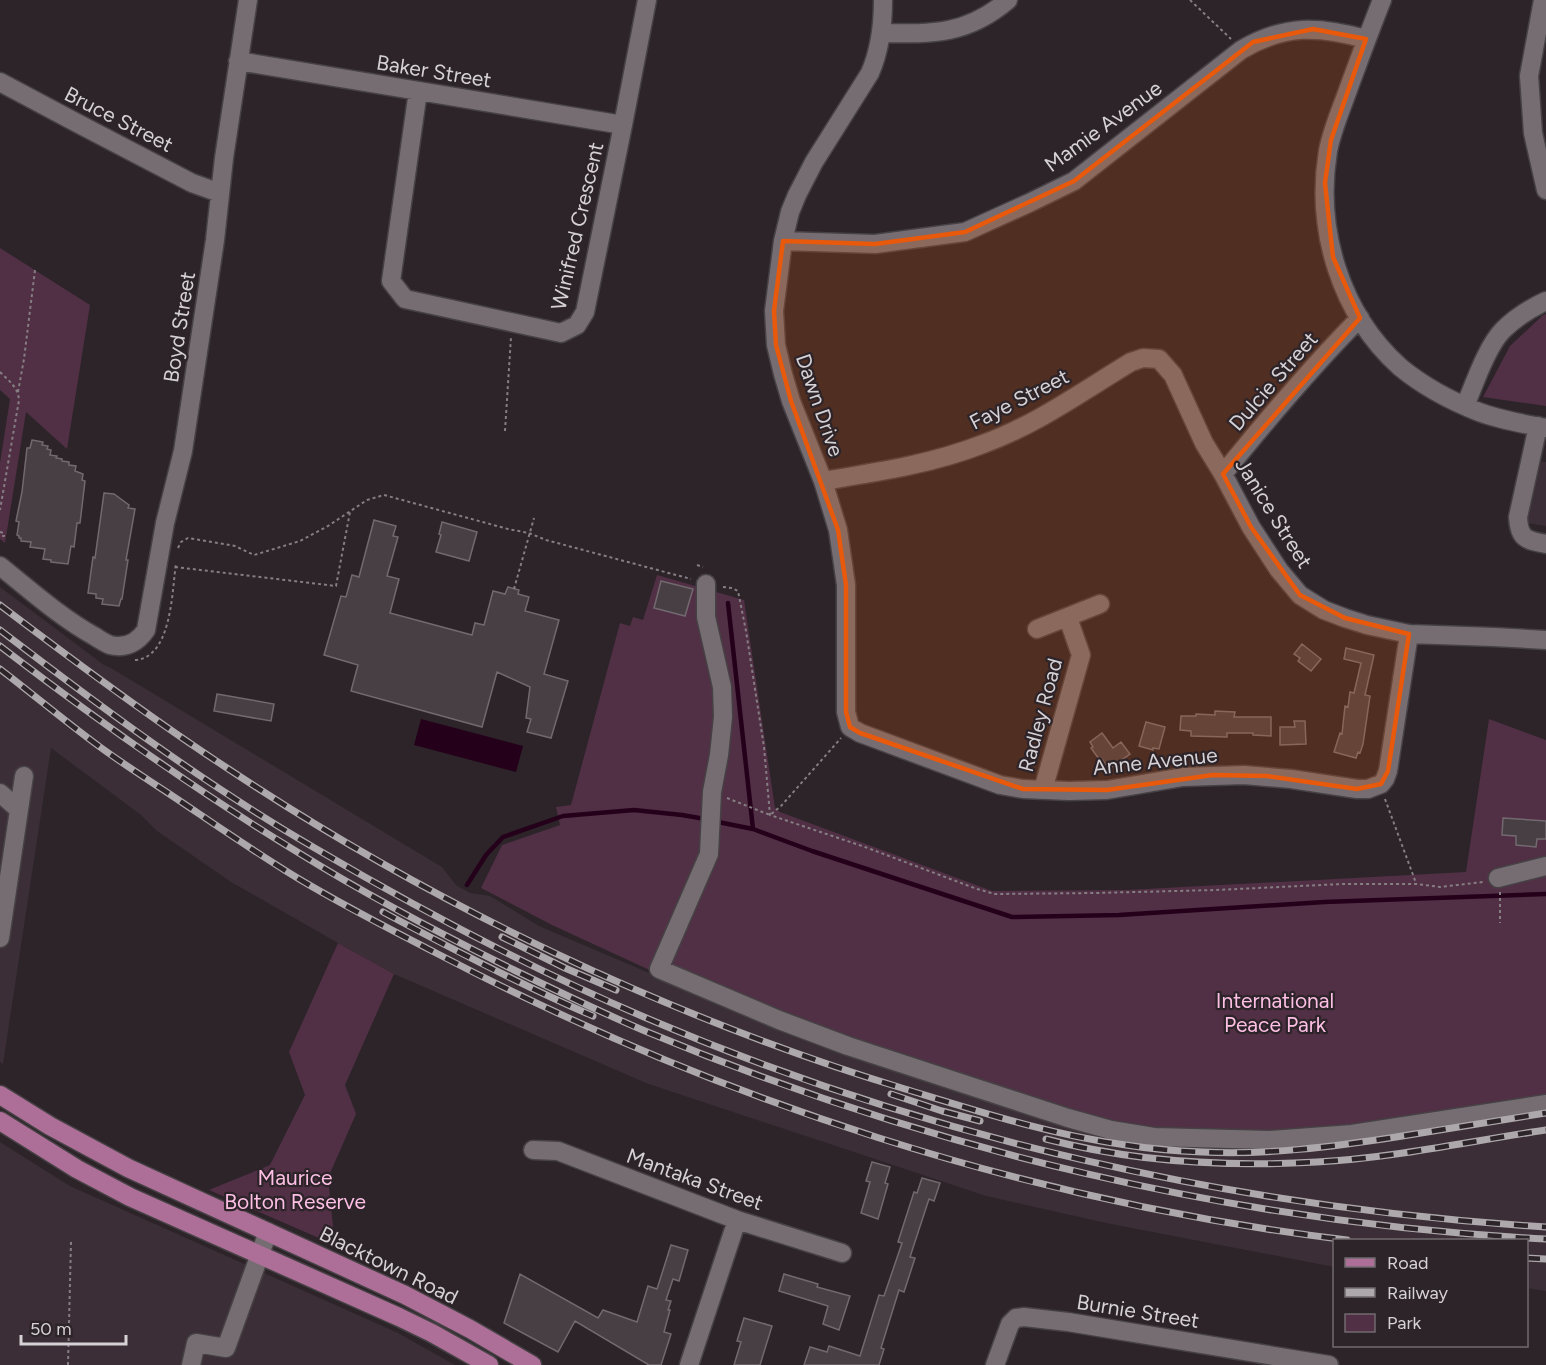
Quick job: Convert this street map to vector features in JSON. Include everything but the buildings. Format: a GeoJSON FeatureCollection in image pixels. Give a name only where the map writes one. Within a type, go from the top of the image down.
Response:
{"type":"FeatureCollection","features":[{"type":"Feature","properties":{"kind":"main road","name":"Blacktown Road"},"geometry":{"type":"LineString","coordinates":[[0,1095],[50,1126],[128,1168],[405,1295],[532,1365]]}},
{"type":"Feature","properties":{"kind":"main road","name":"Blacktown Road"},"geometry":{"type":"LineString","coordinates":[[0,1121],[104,1184],[399,1317],[489,1365]]}},
{"type":"Feature","properties":{"kind":"street","name":"Boyd Street"},"geometry":{"type":"LineString","coordinates":[[0,566],[47,604],[85,631],[110,645],[123,646],[134,643],[146,630],[165,523],[183,451],[216,240],[220,193],[248,0]]}},
{"type":"Feature","properties":{"kind":"street","name":"Winifred Crescent"},"geometry":{"type":"LineString","coordinates":[[418,91],[391,281],[405,299],[561,333],[577,325],[585,312],[647,0]]}},
{"type":"Feature","properties":{"kind":"street","name":"Dawn Drive"},"geometry":{"type":"LineString","coordinates":[[855,730],[846,712],[846,585],[838,530],[823,481],[791,401],[783,374],[776,345],[774,311],[783,241],[790,212],[825,144],[866,81],[876,58],[881,33],[883,0]]}},
{"type":"Feature","properties":{"kind":"street"},"geometry":{"type":"LineString","coordinates":[[881,33],[937,33],[956,30],[980,20],[1008,0]]}},
{"type":"Feature","properties":{"kind":"street"},"geometry":{"type":"LineString","coordinates":[[1382,0],[1332,134],[1328,153],[1324,183],[1326,224],[1333,256],[1344,288],[1360,318],[1380,346],[1403,369],[1431,388],[1465,406],[1482,413],[1542,427],[1518,517],[1518,530],[1527,540],[1546,544]]}},
{"type":"Feature","properties":{"kind":"street"},"geometry":{"type":"LineString","coordinates":[[1543,0],[1529,76],[1533,133],[1546,190]]}},
{"type":"Feature","properties":{"kind":"street","name":"Mamie Avenue"},"geometry":{"type":"LineString","coordinates":[[783,241],[875,244],[965,232],[1074,181],[1254,42],[1275,34],[1313,29],[1335,31],[1366,39]]}},
{"type":"Feature","properties":{"kind":"street","name":"Baker Street"},"geometry":{"type":"LineString","coordinates":[[238,61],[623,125]]}},
{"type":"Feature","properties":{"kind":"street","name":"Bruce Street"},"geometry":{"type":"LineString","coordinates":[[0,82],[192,183],[220,193]]}},
{"type":"Feature","properties":{"kind":"street"},"geometry":{"type":"LineString","coordinates":[[1465,406],[1491,347],[1502,331],[1534,306],[1546,301]]}},
{"type":"Feature","properties":{"kind":"street","name":"Dulcie Street"},"geometry":{"type":"LineString","coordinates":[[1223,474],[1252,438],[1360,318]]}},
{"type":"Feature","properties":{"kind":"street","name":"Faye Street"},"geometry":{"type":"LineString","coordinates":[[823,481],[921,464],[984,444],[1029,424],[1131,362],[1143,358],[1159,359]]}},
{"type":"Feature","properties":{"kind":"street","name":"Janice Street"},"geometry":{"type":"LineString","coordinates":[[1159,359],[1173,375],[1204,443],[1251,527],[1279,570],[1300,595],[1324,610],[1346,618],[1409,634],[1546,640]]}},
{"type":"Feature","properties":{"kind":"street"},"geometry":{"type":"LineString","coordinates":[[706,584],[706,617],[722,687],[723,717],[711,813],[709,854],[659,969],[789,1024],[848,1046],[1112,1130],[1154,1137],[1269,1140],[1352,1134],[1546,1104]]}},
{"type":"Feature","properties":{"kind":"street","name":"Radley Road"},"geometry":{"type":"LineString","coordinates":[[1038,629],[1101,604]]}},
{"type":"Feature","properties":{"kind":"street","name":"Radley Road"},"geometry":{"type":"LineString","coordinates":[[1043,790],[1080,655],[1068,618]]}},
{"type":"Feature","properties":{"kind":"street"},"geometry":{"type":"LineString","coordinates":[[1378,785],[1388,771],[1409,634]]}},
{"type":"Feature","properties":{"kind":"street","name":"Anne Avenue"},"geometry":{"type":"LineString","coordinates":[[855,730],[999,785],[1023,789],[1107,790],[1183,777],[1213,775],[1267,776],[1357,789],[1368,789],[1378,785]]}},
{"type":"Feature","properties":{"kind":"street"},"geometry":{"type":"LineString","coordinates":[[0,938],[24,776]]}},
{"type":"Feature","properties":{"kind":"street"},"geometry":{"type":"LineString","coordinates":[[0,793],[18,808]]}},
{"type":"Feature","properties":{"kind":"street"},"geometry":{"type":"LineString","coordinates":[[1499,882],[1546,866]]}},
{"type":"Feature","properties":{"kind":"street","name":"Mantaka Street"},"geometry":{"type":"LineString","coordinates":[[533,1150],[558,1151],[737,1220],[842,1253]]}},
{"type":"Feature","properties":{"kind":"street"},"geometry":{"type":"LineString","coordinates":[[689,1365],[737,1220]]}},
{"type":"Feature","properties":{"kind":"street"},"geometry":{"type":"LineString","coordinates":[[191,1365],[196,1343],[226,1348],[268,1232]]}},
{"type":"Feature","properties":{"kind":"street","name":"Burnie Street"},"geometry":{"type":"LineString","coordinates":[[995,1365],[1010,1324],[1016,1318],[1024,1317],[1080,1324],[1298,1363],[1329,1365]]}},
{"type":"Feature","properties":{"kind":"path"},"geometry":{"type":"LineString","coordinates":[[1190,0],[1241,50]]}},
{"type":"Feature","properties":{"kind":"path"},"geometry":{"type":"LineString","coordinates":[[0,510],[19,400],[18,392],[35,270]]}},
{"type":"Feature","properties":{"kind":"path"},"geometry":{"type":"LineString","coordinates":[[505,431],[512,322]]}},
{"type":"Feature","properties":{"kind":"path"},"geometry":{"type":"LineString","coordinates":[[0,372],[18,392]]}},
{"type":"Feature","properties":{"kind":"path"},"geometry":{"type":"LineString","coordinates":[[178,550],[181,542],[188,538],[235,546],[254,555],[300,542],[367,500],[384,495],[529,533],[546,540],[706,584],[732,588],[738,591],[746,631],[764,747],[770,815]]}},
{"type":"Feature","properties":{"kind":"path"},"geometry":{"type":"LineString","coordinates":[[176,558],[175,567],[336,586],[350,512]]}},
{"type":"Feature","properties":{"kind":"path"},"geometry":{"type":"LineString","coordinates":[[514,589],[534,518]]}},
{"type":"Feature","properties":{"kind":"path"},"geometry":{"type":"LineString","coordinates":[[770,815],[855,730]]}},
{"type":"Feature","properties":{"kind":"path"},"geometry":{"type":"LineString","coordinates":[[1378,785],[1417,884]]}},
{"type":"Feature","properties":{"kind":"path"},"geometry":{"type":"LineString","coordinates":[[741,803],[995,894],[1216,890],[1342,884],[1417,884],[1440,887],[1499,882],[1500,923]]}},
{"type":"Feature","properties":{"kind":"path"},"geometry":{"type":"LineString","coordinates":[[68,1365],[72,1242]]}},
{"type":"Feature","properties":{"kind":"highlighted area"},"geometry":{"type":"Polygon","coordinates":[[[1313,29],[1366,39],[1331,140],[1325,183],[1333,257],[1360,318],[1223,474],[1251,527],[1300,595],[1345,618],[1409,634],[1388,771],[1381,784],[1357,789],[1267,776],[1213,775],[1107,790],[1023,789],[860,733],[850,727],[846,712],[846,585],[838,530],[791,401],[776,345],[774,311],[783,241],[875,244],[965,232],[1074,181],[1253,42],[1313,29]]]}},
{"type":"Feature","properties":{"kind":"shaded area"},"geometry":{"type":"Polygon","coordinates":[[[1538,461],[1546,462],[1546,526],[1527,523],[1538,461]]]}},
{"type":"Feature","properties":{"kind":"shaded area"},"geometry":{"type":"Polygon","coordinates":[[[0,587],[104,665],[442,867],[456,885],[470,893],[490,896],[539,926],[771,1025],[1546,1106],[1546,1291],[1528,1288],[1528,1239],[1333,1239],[1333,1267],[1106,1223],[986,1196],[646,1083],[394,974],[338,943],[231,882],[157,831],[141,815],[51,748],[3,1064],[0,1062],[0,587]]]}},
{"type":"Feature","properties":{"kind":"shaded area"},"geometry":{"type":"Polygon","coordinates":[[[421,719],[523,746],[516,772],[414,745],[421,719]]]}},
{"type":"Feature","properties":{"kind":"shaded area"},"geometry":{"type":"Polygon","coordinates":[[[0,1142],[70,1186],[398,1333],[455,1365],[0,1365],[0,1142]]]}},
{"type":"Feature","properties":{"kind":"green space"},"geometry":{"type":"Polygon","coordinates":[[[0,248],[90,305],[67,449],[26,412],[5,543],[0,539],[0,463],[10,399],[0,390],[0,248]]]}},
{"type":"Feature","properties":{"kind":"green space"},"geometry":{"type":"Polygon","coordinates":[[[1546,314],[1546,406],[1483,397],[1510,346],[1546,314]]]}},
{"type":"Feature","properties":{"kind":"green space","name":"International Peace Park"},"geometry":{"type":"Polygon","coordinates":[[[657,575],[744,600],[775,808],[780,812],[992,891],[1127,890],[1466,872],[1489,719],[1546,740],[1546,1105],[1337,1138],[1149,1139],[745,1014],[552,925],[481,888],[502,845],[560,825],[556,807],[571,805],[620,623],[630,626],[633,617],[643,620],[657,575]]]}},
{"type":"Feature","properties":{"kind":"green space","name":"Maurice Bolton Reserve"},"geometry":{"type":"Polygon","coordinates":[[[338,943],[394,974],[345,1085],[356,1114],[328,1178],[335,1245],[209,1190],[270,1165],[305,1095],[289,1052],[338,943]]]}},
{"type":"Feature","properties":{"kind":"waterway"},"geometry":{"type":"LineString","coordinates":[[728,603],[753,829]]}},
{"type":"Feature","properties":{"kind":"waterway"},"geometry":{"type":"LineString","coordinates":[[467,885],[486,855],[503,837],[563,816],[634,810],[705,819]]}},
{"type":"Feature","properties":{"kind":"waterway"},"geometry":{"type":"LineString","coordinates":[[713,821],[753,829],[812,851],[1012,917],[1119,915],[1324,902],[1546,894]]}},
{"type":"Feature","properties":{"kind":"railway"},"geometry":{"type":"LineString","coordinates":[[0,605],[198,749],[306,818],[387,866],[554,953],[728,1028],[816,1060],[1014,1122],[1098,1141],[1145,1148],[1226,1153],[1324,1147],[1546,1113]]}},
{"type":"Feature","properties":{"kind":"railway"},"geometry":{"type":"LineString","coordinates":[[0,630],[114,716],[192,771],[353,870],[435,916],[559,979],[644,1017],[752,1060],[862,1099],[973,1132],[1086,1161],[1200,1184],[1315,1203],[1430,1218],[1546,1227]]}},
{"type":"Feature","properties":{"kind":"railway"},"geometry":{"type":"LineString","coordinates":[[0,646],[73,701],[184,779],[260,829],[351,884],[459,943],[579,1001],[645,1031],[753,1073],[862,1111],[974,1145],[1086,1174],[1200,1198],[1315,1216],[1430,1230],[1546,1239]]}},
{"type":"Feature","properties":{"kind":"railway"},"geometry":{"type":"LineString","coordinates":[[0,669],[117,759],[304,882],[436,953],[543,1006],[653,1055],[765,1099],[878,1138],[994,1172],[1110,1200],[1228,1223],[1340,1239]]}},
{"type":"Feature","properties":{"kind":"railway"},"geometry":{"type":"LineString","coordinates":[[383,912],[487,966],[593,1016]]}},
{"type":"Feature","properties":{"kind":"railway"},"geometry":{"type":"LineString","coordinates":[[502,937],[616,990]]}},
{"type":"Feature","properties":{"kind":"railway"},"geometry":{"type":"LineString","coordinates":[[891,1094],[980,1121]]}},
{"type":"Feature","properties":{"kind":"railway"},"geometry":{"type":"LineString","coordinates":[[1046,1139],[1147,1158],[1249,1164],[1375,1157],[1546,1130]]}},
{"type":"Feature","properties":{"kind":"railway"},"geometry":{"type":"LineString","coordinates":[[1528,1258],[1546,1259]]}}]}
